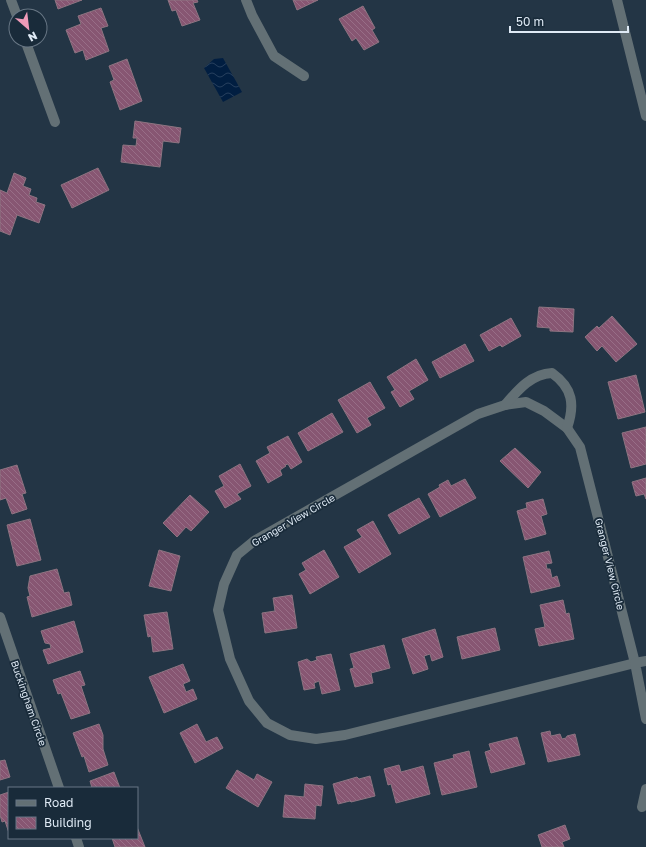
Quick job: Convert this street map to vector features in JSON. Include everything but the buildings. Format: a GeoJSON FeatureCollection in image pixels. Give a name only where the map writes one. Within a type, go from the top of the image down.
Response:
{"type":"FeatureCollection","features":[{"type":"Feature","properties":{"kind":"street"},"geometry":{"type":"LineString","coordinates":[[246,0],[252,15],[274,56],[304,76]]}},
{"type":"Feature","properties":{"kind":"street"},"geometry":{"type":"LineString","coordinates":[[617,0],[646,116]]}},
{"type":"Feature","properties":{"kind":"street"},"geometry":{"type":"LineString","coordinates":[[29,48],[55,122]]}},
{"type":"Feature","properties":{"kind":"street"},"geometry":{"type":"LineString","coordinates":[[505,405],[518,390],[532,379],[538,375],[552,373],[566,386],[571,397],[571,413],[567,428]]}},
{"type":"Feature","properties":{"kind":"street","name":"Granger View Circle"},"geometry":{"type":"LineString","coordinates":[[635,663],[580,447],[567,428],[544,411],[526,402],[505,405],[478,414],[254,541],[237,555],[224,584],[218,610],[230,659],[249,701],[267,723],[290,736],[316,739],[345,735],[646,661]]}},
{"type":"Feature","properties":{"kind":"street","name":"Buckingham Circle"},"geometry":{"type":"LineString","coordinates":[[0,617],[59,787]]}},
{"type":"Feature","properties":{"kind":"street"},"geometry":{"type":"LineString","coordinates":[[635,663],[646,718]]}},
{"type":"Feature","properties":{"kind":"street"},"geometry":{"type":"LineString","coordinates":[[642,807],[646,789]]}},
{"type":"Feature","properties":{"kind":"water"},"geometry":{"type":"Polygon","coordinates":[[[223,58],[242,92],[223,102],[204,68],[214,59],[223,58]]]}}]}
